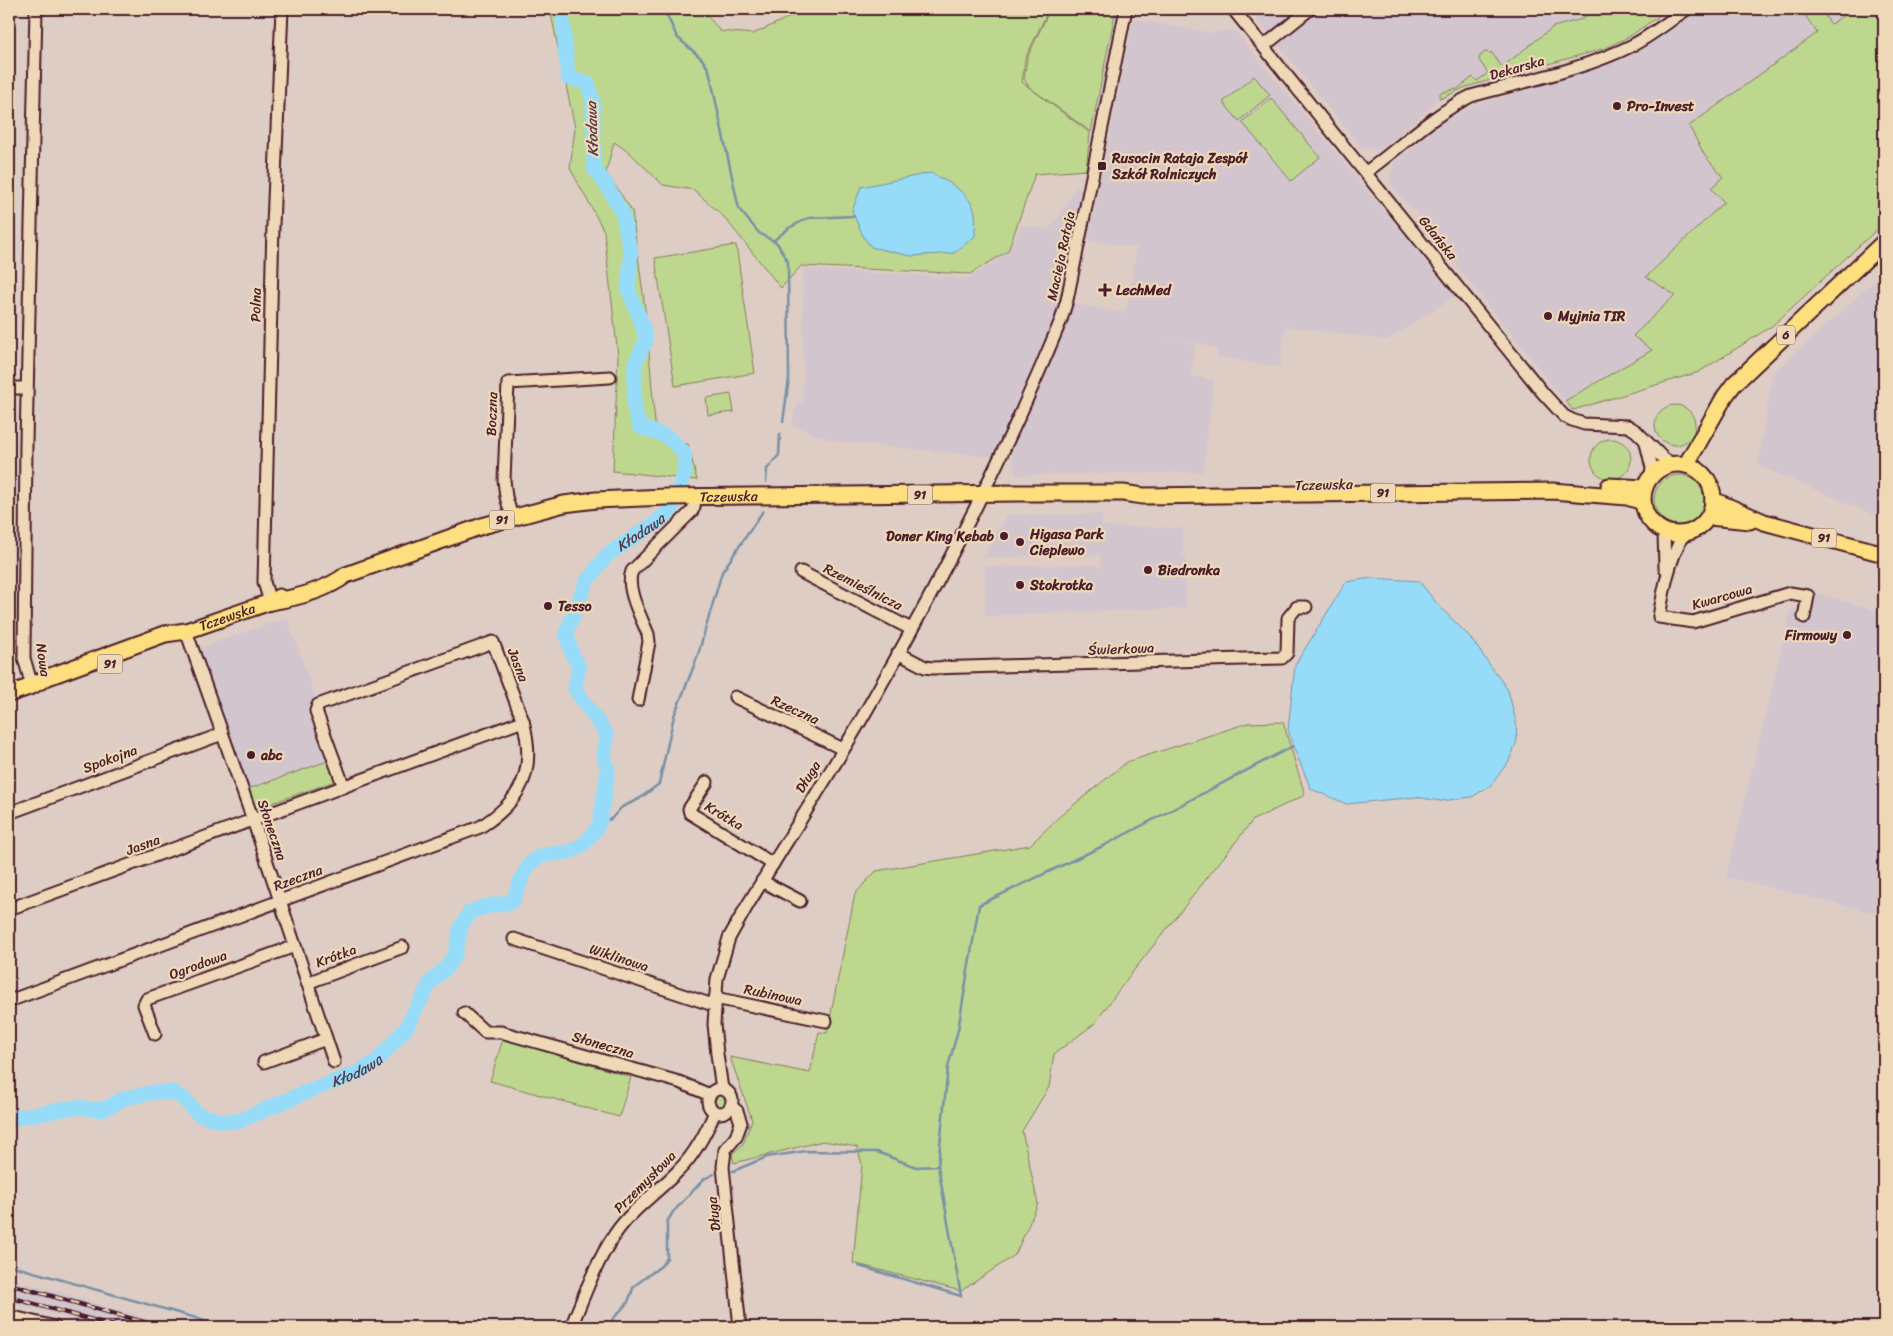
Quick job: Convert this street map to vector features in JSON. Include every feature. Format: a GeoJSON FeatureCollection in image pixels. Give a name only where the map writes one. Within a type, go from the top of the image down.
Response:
{"type":"FeatureCollection","features":[{"type":"Feature","properties":{"kind":"main road","name":"6"},"geometry":{"type":"LineString","coordinates":[[1679,465],[1713,419],[1725,396],[1740,377],[1884,242]]}},
{"type":"Feature","properties":{"kind":"main road","name":"6"},"geometry":{"type":"LineString","coordinates":[[1701,473],[1705,448],[1713,419]]}},
{"type":"Feature","properties":{"kind":"main road"},"geometry":{"type":"LineString","coordinates":[[1679,465],[1701,473],[1708,480],[1713,500],[1709,516],[1698,529],[1683,534],[1664,532],[1649,520],[1646,489],[1661,468],[1679,465]]}},
{"type":"Feature","properties":{"kind":"main road","name":"Tczewska"},"geometry":{"type":"LineString","coordinates":[[9,694],[32,686],[50,685],[168,643],[186,631],[270,602],[286,592],[332,576],[346,575],[482,526],[564,504],[596,500],[666,497],[982,495],[1123,492],[1144,488],[1522,482],[1646,489]]}},
{"type":"Feature","properties":{"kind":"main road","name":"91"},"geometry":{"type":"LineString","coordinates":[[1713,500],[1764,522],[1884,554]]}},
{"type":"Feature","properties":{"kind":"main road","name":"91"},"geometry":{"type":"LineString","coordinates":[[1709,516],[1764,522]]}},
{"type":"Feature","properties":{"kind":"street","name":"Nowa"},"geometry":{"type":"LineString","coordinates":[[32,686],[24,658],[27,388],[36,9]]}},
{"type":"Feature","properties":{"kind":"street","name":"Polna"},"geometry":{"type":"LineString","coordinates":[[270,602],[264,582],[264,572],[273,225],[282,9]]}},
{"type":"Feature","properties":{"kind":"street","name":"Macieja Rataja"},"geometry":{"type":"LineString","coordinates":[[982,495],[1065,310],[1126,9]]}},
{"type":"Feature","properties":{"kind":"street","name":"Gdańska"},"geometry":{"type":"LineString","coordinates":[[1233,9],[1543,393],[1564,416],[1584,424],[1628,426],[1636,431],[1664,459],[1679,465]]}},
{"type":"Feature","properties":{"kind":"street"},"geometry":{"type":"LineString","coordinates":[[1264,46],[1310,9]]}},
{"type":"Feature","properties":{"kind":"street","name":"Dekarska"},"geometry":{"type":"LineString","coordinates":[[1366,172],[1458,102],[1471,96],[1586,64],[1621,51],[1646,37],[1687,9]]}},
{"type":"Feature","properties":{"kind":"street","name":"Boczna"},"geometry":{"type":"LineString","coordinates":[[512,517],[506,497],[504,480],[508,383],[610,378]]}},
{"type":"Feature","properties":{"kind":"street"},"geometry":{"type":"LineString","coordinates":[[9,388],[27,388]]}},
{"type":"Feature","properties":{"kind":"street"},"geometry":{"type":"LineString","coordinates":[[1646,442],[1652,468],[1646,489]]}},
{"type":"Feature","properties":{"kind":"street","name":"Długa"},"geometry":{"type":"LineString","coordinates":[[740,1327],[723,1167],[725,1150],[736,1137],[741,1122],[737,1110],[731,1106],[732,1102],[729,1094],[722,1089],[715,1043],[717,979],[729,938],[843,749],[898,653],[954,551],[982,495]]}},
{"type":"Feature","properties":{"kind":"street"},"geometry":{"type":"LineString","coordinates":[[638,700],[649,642],[630,589],[630,576],[632,571],[692,511],[694,506],[690,497]]}},
{"type":"Feature","properties":{"kind":"street","name":"Kwarcowa"},"geometry":{"type":"LineString","coordinates":[[1664,532],[1665,580]]}},
{"type":"Feature","properties":{"kind":"street","name":"Kwarcowa"},"geometry":{"type":"LineString","coordinates":[[1683,534],[1676,547],[1665,580],[1659,617],[1693,622],[1790,593],[1808,596],[1804,617]]}},
{"type":"Feature","properties":{"kind":"street","name":"Rzemieślnicza"},"geometry":{"type":"LineString","coordinates":[[801,572],[911,629]]}},
{"type":"Feature","properties":{"kind":"street","name":"Świerkowa"},"geometry":{"type":"LineString","coordinates":[[898,653],[926,667],[932,668],[1282,658],[1287,653],[1288,618],[1298,607],[1306,607]]}},
{"type":"Feature","properties":{"kind":"street","name":"Słoneczna"},"geometry":{"type":"LineString","coordinates":[[186,631],[253,820],[334,1062]]}},
{"type":"Feature","properties":{"kind":"street","name":"Jasna"},"geometry":{"type":"LineString","coordinates":[[9,910],[253,820],[344,787],[523,721],[493,642],[318,705],[316,711],[344,787]]}},
{"type":"Feature","properties":{"kind":"street","name":"Rzeczna"},"geometry":{"type":"LineString","coordinates":[[735,697],[843,749]]}},
{"type":"Feature","properties":{"kind":"street","name":"Rzeczna"},"geometry":{"type":"LineString","coordinates":[[9,1001],[471,831],[492,819],[508,804],[519,787],[527,770],[529,744],[523,721]]}},
{"type":"Feature","properties":{"kind":"street","name":"Spokojna"},"geometry":{"type":"LineString","coordinates":[[9,813],[222,734]]}},
{"type":"Feature","properties":{"kind":"street","name":"Krótka"},"geometry":{"type":"LineString","coordinates":[[707,782],[689,809],[690,813],[773,864]]}},
{"type":"Feature","properties":{"kind":"street"},"geometry":{"type":"LineString","coordinates":[[762,881],[800,901]]}},
{"type":"Feature","properties":{"kind":"street","name":"Wiklinowa"},"geometry":{"type":"LineString","coordinates":[[514,939],[710,1004],[715,1001]]}},
{"type":"Feature","properties":{"kind":"street","name":"Ogrodowa"},"geometry":{"type":"LineString","coordinates":[[155,1034],[144,1005],[147,999],[294,946]]}},
{"type":"Feature","properties":{"kind":"street","name":"Krótka"},"geometry":{"type":"LineString","coordinates":[[307,983],[403,947]]}},
{"type":"Feature","properties":{"kind":"street","name":"Rubinowa"},"geometry":{"type":"LineString","coordinates":[[715,1001],[826,1021]]}},
{"type":"Feature","properties":{"kind":"street","name":"Słoneczna"},"geometry":{"type":"LineString","coordinates":[[464,1013],[485,1032],[511,1034],[679,1082],[710,1095]]}},
{"type":"Feature","properties":{"kind":"street"},"geometry":{"type":"LineString","coordinates":[[264,1062],[326,1039]]}},
{"type":"Feature","properties":{"kind":"street"},"geometry":{"type":"LineString","coordinates":[[722,1089],[717,1089],[710,1095],[708,1105],[715,1112],[724,1112],[731,1106]]}},
{"type":"Feature","properties":{"kind":"street","name":"Przemysłowa"},"geometry":{"type":"LineString","coordinates":[[571,1327],[588,1286],[614,1235],[637,1208],[686,1162],[702,1138],[715,1112]]}},
{"type":"Feature","properties":{"kind":"street"},"geometry":{"type":"LineString","coordinates":[[9,1316],[55,1327]]}},
{"type":"Feature","properties":{"kind":"shaded area"},"geometry":{"type":"Polygon","coordinates":[[[1249,9],[1669,9],[1630,36],[1606,48],[1466,87],[1440,99],[1381,150],[1361,147],[1249,9]]]}},
{"type":"Feature","properties":{"kind":"shaded area"},"geometry":{"type":"Polygon","coordinates":[[[1699,9],[1801,9],[1817,33],[1689,126],[1705,156],[1723,178],[1724,202],[1647,277],[1675,295],[1633,336],[1653,350],[1565,401],[1438,243],[1439,239],[1425,221],[1423,222],[1416,211],[1413,211],[1390,183],[1393,164],[1441,122],[1474,105],[1624,60],[1642,50],[1699,9]]]}},
{"type":"Feature","properties":{"kind":"shaded area"},"geometry":{"type":"Polygon","coordinates":[[[1820,9],[1853,9],[1831,24],[1820,9]]]}},
{"type":"Feature","properties":{"kind":"shaded area"},"geometry":{"type":"Polygon","coordinates":[[[1133,19],[1213,33],[1233,29],[1455,296],[1387,340],[1285,326],[1280,367],[1217,357],[1217,349],[1201,344],[1157,337],[1195,344],[1191,376],[1214,380],[1203,472],[1016,475],[1010,450],[1041,386],[1074,304],[1126,313],[1137,248],[1088,240],[1133,19]]]}},
{"type":"Feature","properties":{"kind":"shaded area"},"geometry":{"type":"Polygon","coordinates":[[[1077,186],[1082,193],[1055,317],[992,457],[833,441],[792,425],[797,402],[803,402],[803,269],[969,278],[1008,252],[1022,225],[1047,229],[1058,219],[1077,186]]]}},
{"type":"Feature","properties":{"kind":"shaded area"},"geometry":{"type":"Polygon","coordinates":[[[1884,272],[1884,519],[1758,465],[1772,375],[1884,272]]]}},
{"type":"Feature","properties":{"kind":"shaded area"},"geometry":{"type":"Polygon","coordinates":[[[1102,514],[1102,526],[1183,528],[1183,556],[1186,556],[1186,608],[986,616],[985,566],[1096,565],[1101,568],[1100,552],[1096,556],[983,557],[1007,515],[1102,514]]]}},
{"type":"Feature","properties":{"kind":"shaded area"},"geometry":{"type":"Polygon","coordinates":[[[1821,594],[1884,613],[1884,915],[1726,877],[1791,609],[1809,614],[1810,610],[1812,610],[1815,595],[1821,594]]]}},
{"type":"Feature","properties":{"kind":"shaded area"},"geometry":{"type":"Polygon","coordinates":[[[287,617],[317,702],[309,705],[328,761],[248,789],[198,649],[287,617]]]}},
{"type":"Feature","properties":{"kind":"shaded area"},"geometry":{"type":"Polygon","coordinates":[[[9,1279],[63,1293],[175,1327],[99,1327],[9,1302],[9,1279]]]}},
{"type":"Feature","properties":{"kind":"green space"},"geometry":{"type":"Polygon","coordinates":[[[550,9],[702,9],[720,31],[753,34],[807,9],[1049,9],[1025,59],[1022,82],[1090,133],[1086,170],[1035,174],[1008,251],[970,274],[801,266],[781,288],[724,217],[694,190],[663,185],[630,153],[614,142],[606,172],[632,211],[646,316],[656,436],[688,444],[697,480],[613,471],[618,356],[604,231],[570,168],[575,128],[550,9]]]}},
{"type":"Feature","properties":{"kind":"green space"},"geometry":{"type":"Polygon","coordinates":[[[1050,9],[1116,9],[1091,132],[1029,87],[1024,79],[1027,58],[1050,9]]]}},
{"type":"Feature","properties":{"kind":"green space"},"geometry":{"type":"Polygon","coordinates":[[[1595,9],[1669,9],[1630,36],[1606,48],[1466,87],[1440,99],[1440,93],[1456,90],[1473,77],[1477,81],[1488,73],[1479,60],[1480,56],[1485,52],[1492,53],[1502,67],[1553,27],[1582,19],[1595,9]]]}},
{"type":"Feature","properties":{"kind":"green space"},"geometry":{"type":"Polygon","coordinates":[[[1801,9],[1820,9],[1831,24],[1853,9],[1884,9],[1884,223],[1772,326],[1699,372],[1573,410],[1565,401],[1652,350],[1633,336],[1675,295],[1646,277],[1724,202],[1711,188],[1723,177],[1705,156],[1689,126],[1817,33],[1801,9]]]}},
{"type":"Feature","properties":{"kind":"green space"},"geometry":{"type":"Polygon","coordinates":[[[1254,76],[1270,95],[1239,121],[1223,102],[1254,76]]]}},
{"type":"Feature","properties":{"kind":"green space"},"geometry":{"type":"Polygon","coordinates":[[[1271,98],[1320,157],[1291,181],[1242,122],[1271,98]]]}},
{"type":"Feature","properties":{"kind":"green space"},"geometry":{"type":"Polygon","coordinates":[[[736,245],[755,373],[675,386],[655,258],[736,245]]]}},
{"type":"Feature","properties":{"kind":"green space"},"geometry":{"type":"Polygon","coordinates":[[[731,394],[734,412],[708,415],[706,398],[731,394]]]}},
{"type":"Feature","properties":{"kind":"green space"},"geometry":{"type":"Polygon","coordinates":[[[1675,405],[1689,411],[1695,425],[1689,439],[1675,445],[1661,439],[1655,425],[1661,411],[1675,405]]]}},
{"type":"Feature","properties":{"kind":"green space"},"geometry":{"type":"Polygon","coordinates":[[[1607,439],[1615,439],[1622,442],[1628,448],[1631,459],[1628,470],[1622,476],[1615,479],[1607,479],[1600,476],[1594,470],[1591,463],[1591,455],[1594,448],[1600,442],[1607,439]]]}},
{"type":"Feature","properties":{"kind":"green space"},"geometry":{"type":"Polygon","coordinates":[[[1679,475],[1689,477],[1697,482],[1702,490],[1704,500],[1702,510],[1697,518],[1689,523],[1679,525],[1669,523],[1661,518],[1656,510],[1654,500],[1656,490],[1661,482],[1669,477],[1679,475]]]}},
{"type":"Feature","properties":{"kind":"green space"},"geometry":{"type":"Polygon","coordinates":[[[1283,722],[1305,795],[1253,820],[1127,979],[1094,1024],[1054,1054],[1049,1087],[1022,1131],[1038,1204],[1015,1255],[961,1291],[853,1263],[862,1164],[857,1147],[823,1141],[734,1163],[732,1154],[743,1144],[752,1120],[730,1057],[810,1073],[819,1032],[827,1033],[855,894],[876,871],[1030,845],[1060,816],[1127,762],[1248,723],[1283,722]]]}},
{"type":"Feature","properties":{"kind":"green space"},"geometry":{"type":"Polygon","coordinates":[[[328,761],[335,781],[255,809],[248,789],[328,761]]]}},
{"type":"Feature","properties":{"kind":"green space"},"geometry":{"type":"Polygon","coordinates":[[[503,1039],[631,1077],[619,1117],[490,1081],[503,1039]]]}},
{"type":"Feature","properties":{"kind":"green space"},"geometry":{"type":"Polygon","coordinates":[[[719,1095],[723,1095],[727,1101],[723,1107],[719,1107],[715,1103],[715,1099],[719,1095]]]}},
{"type":"Feature","properties":{"kind":"water"},"geometry":{"type":"Polygon","coordinates":[[[930,173],[950,183],[969,199],[975,213],[975,236],[954,253],[911,256],[871,247],[863,236],[852,211],[861,187],[930,173]]]}},
{"type":"Feature","properties":{"kind":"water"},"geometry":{"type":"Polygon","coordinates":[[[1371,578],[1419,581],[1438,605],[1469,636],[1508,690],[1516,722],[1517,741],[1509,761],[1491,785],[1472,797],[1441,801],[1415,797],[1347,804],[1311,789],[1288,730],[1295,665],[1346,582],[1371,578]]]}},
{"type":"Feature","properties":{"kind":"waterway","name":"Kłodawa"},"geometry":{"type":"LineString","coordinates":[[9,1119],[76,1107],[102,1110],[125,1098],[149,1093],[172,1092],[183,1098],[198,1114],[221,1121],[239,1121],[357,1073],[377,1061],[406,1028],[430,983],[446,968],[456,952],[460,929],[469,913],[483,907],[512,902],[525,872],[532,862],[543,855],[575,850],[594,833],[600,822],[608,770],[604,756],[607,735],[575,689],[579,667],[572,653],[566,633],[587,581],[607,555],[654,524],[671,510],[685,471],[684,452],[666,436],[640,427],[634,408],[635,363],[646,341],[643,326],[628,289],[631,254],[623,215],[606,184],[594,168],[593,102],[588,83],[568,78],[562,9]]}},
{"type":"Feature","properties":{"kind":"waterway","name":"Kłodawa"},"geometry":{"type":"LineString","coordinates":[[664,9],[677,37],[702,59],[709,70],[739,209],[759,233],[777,243],[788,262],[789,378],[783,422]]}},
{"type":"Feature","properties":{"kind":"waterway"},"geometry":{"type":"LineString","coordinates":[[773,241],[789,228],[808,218],[854,216]]}},
{"type":"Feature","properties":{"kind":"waterway","name":"Kłodawa"},"geometry":{"type":"LineString","coordinates":[[766,482],[767,469],[779,455],[780,434]]}},
{"type":"Feature","properties":{"kind":"waterway","name":"Kłodawa"},"geometry":{"type":"LineString","coordinates":[[600,822],[611,819],[622,807],[639,799],[659,784],[674,716],[697,658],[722,572],[763,511]]}},
{"type":"Feature","properties":{"kind":"waterway"},"geometry":{"type":"LineString","coordinates":[[733,1171],[767,1157],[806,1151],[877,1152],[916,1167],[938,1166],[948,1067],[958,1030],[979,905],[1105,845],[1293,746]]}},
{"type":"Feature","properties":{"kind":"waterway"},"geometry":{"type":"LineString","coordinates":[[859,1266],[961,1296],[938,1166]]}},
{"type":"Feature","properties":{"kind":"waterway"},"geometry":{"type":"LineString","coordinates":[[606,1327],[628,1302],[634,1286],[661,1266],[667,1258],[667,1222],[673,1212],[704,1179],[714,1174]]}},
{"type":"Feature","properties":{"kind":"waterway"},"geometry":{"type":"LineString","coordinates":[[9,1265],[196,1318],[219,1327]]}},
{"type":"Feature","properties":{"kind":"railway"},"geometry":{"type":"LineString","coordinates":[[9,1284],[161,1327]]}},
{"type":"Feature","properties":{"kind":"railway"},"geometry":{"type":"LineString","coordinates":[[9,1297],[118,1327]]}},
{"type":"Feature","properties":{"kind":"place","name":"Pro-Invest"},"geometry":{"type":"Point","coordinates":[1617,106]}},
{"type":"Feature","properties":{"kind":"place","name":"Rusocin Rataja Zespół Szkół Rolniczych"},"geometry":{"type":"Point","coordinates":[1102,166]}},
{"type":"Feature","properties":{"kind":"place","name":"LechMed"},"geometry":{"type":"Point","coordinates":[1105,290]}},
{"type":"Feature","properties":{"kind":"place","name":"Myjnia TIR"},"geometry":{"type":"Point","coordinates":[1548,316]}},
{"type":"Feature","properties":{"kind":"place","name":"Doner King Kebab"},"geometry":{"type":"Point","coordinates":[1004,536]}},
{"type":"Feature","properties":{"kind":"place","name":"Higasa Park Cieplewo"},"geometry":{"type":"Point","coordinates":[1020,542]}},
{"type":"Feature","properties":{"kind":"place","name":"Biedronka"},"geometry":{"type":"Point","coordinates":[1148,570]}},
{"type":"Feature","properties":{"kind":"place","name":"Stokrotka"},"geometry":{"type":"Point","coordinates":[1020,585]}},
{"type":"Feature","properties":{"kind":"place","name":"Tesso"},"geometry":{"type":"Point","coordinates":[548,606]}},
{"type":"Feature","properties":{"kind":"place","name":"Firmowy"},"geometry":{"type":"Point","coordinates":[1847,635]}},
{"type":"Feature","properties":{"kind":"place","name":"abc"},"geometry":{"type":"Point","coordinates":[251,755]}}]}
